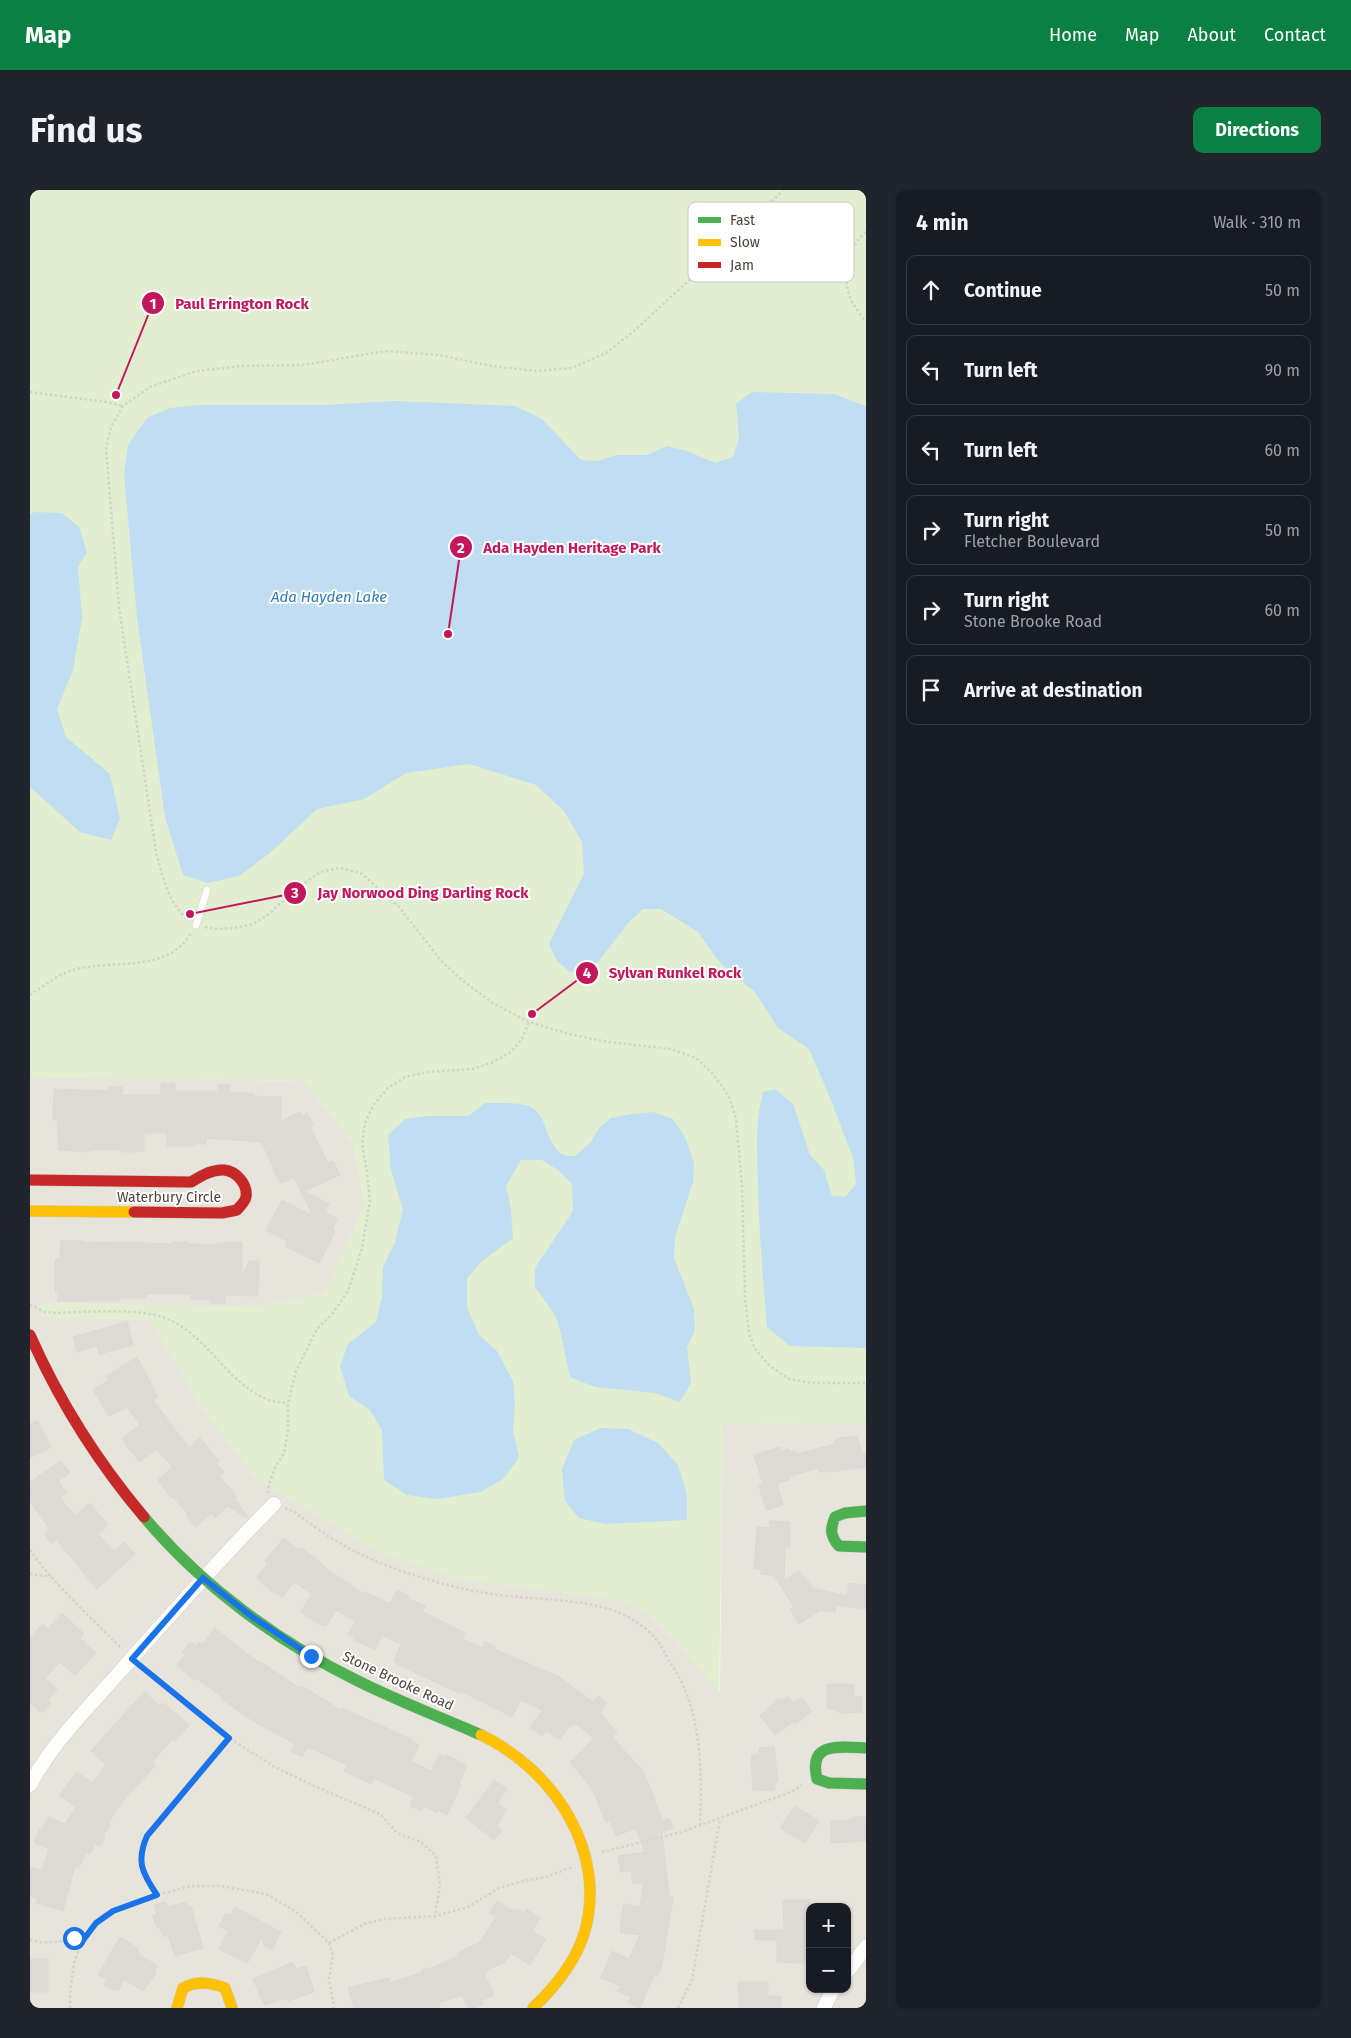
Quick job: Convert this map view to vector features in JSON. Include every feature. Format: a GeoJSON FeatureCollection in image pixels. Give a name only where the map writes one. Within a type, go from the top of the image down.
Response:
{"type":"FeatureCollection","features":[{"type":"Feature","properties":{"kind":"street","name":"Waterbury Circle"},"geometry":{"type":"LineString","coordinates":[[30,1180],[192,1182],[208,1173],[225,1170],[238,1176],[245,1187],[245,1199],[237,1210],[222,1213],[30,1211]]}},
{"type":"Feature","properties":{"kind":"street","name":"Stone Brooke Road"},"geometry":{"type":"LineString","coordinates":[[30,1335],[60,1401],[88,1445],[158,1533],[203,1578],[251,1616],[311,1656],[374,1689],[488,1738],[526,1763],[550,1787],[566,1808],[577,1831],[589,1873],[590,1915],[585,1935],[576,1957],[546,1997],[533,2008]]}},
{"type":"Feature","properties":{"kind":"street"},"geometry":{"type":"LineString","coordinates":[[30,1784],[58,1742],[203,1578],[274,1504]]}},
{"type":"Feature","properties":{"kind":"street"},"geometry":{"type":"LineString","coordinates":[[866,1511],[845,1513],[835,1517],[830,1527],[832,1539],[839,1546],[866,1547]]}},
{"type":"Feature","properties":{"kind":"street"},"geometry":{"type":"LineString","coordinates":[[866,1748],[825,1749],[817,1754],[812,1766],[817,1779],[829,1784],[866,1784]]}},
{"type":"Feature","properties":{"kind":"street"},"geometry":{"type":"LineString","coordinates":[[851,1967],[866,1947]]}},
{"type":"Feature","properties":{"kind":"street"},"geometry":{"type":"LineString","coordinates":[[177,2008],[183,1988],[196,1981],[212,1983],[225,1988],[232,2008]]}},
{"type":"Feature","properties":{"kind":"street"},"geometry":{"type":"LineString","coordinates":[[824,2008],[831,1993]]}},
{"type":"Feature","properties":{"kind":"lane"},"geometry":{"type":"LineString","coordinates":[[196,925],[207,890]]}},
{"type":"Feature","properties":{"kind":"path"},"geometry":{"type":"LineString","coordinates":[[770,202],[782,190]]}},
{"type":"Feature","properties":{"kind":"path"},"geometry":{"type":"LineString","coordinates":[[854,247],[859,238],[866,232]]}},
{"type":"Feature","properties":{"kind":"path"},"geometry":{"type":"LineString","coordinates":[[688,281],[634,331],[606,353],[572,368],[536,372],[492,366],[439,355],[386,351],[303,365],[242,366],[197,371],[150,387],[123,406],[111,427],[106,448],[119,607],[156,852],[165,883],[179,912],[196,925],[216,929],[253,924],[269,914],[295,890],[320,872],[340,868],[361,873],[399,907],[443,963],[492,1002],[529,1022],[569,1034],[607,1042],[671,1049],[696,1058],[712,1073],[730,1099],[736,1119],[741,1175],[745,1298],[749,1333],[755,1349],[770,1366],[789,1379],[812,1383],[866,1382]]}},
{"type":"Feature","properties":{"kind":"path"},"geometry":{"type":"LineString","coordinates":[[847,282],[848,291],[857,310],[866,322]]}},
{"type":"Feature","properties":{"kind":"path"},"geometry":{"type":"LineString","coordinates":[[30,392],[123,406]]}},
{"type":"Feature","properties":{"kind":"path"},"geometry":{"type":"LineString","coordinates":[[30,995],[70,971],[90,967],[133,964],[170,953],[185,943],[196,925]]}},
{"type":"Feature","properties":{"kind":"path"},"geometry":{"type":"LineString","coordinates":[[529,1022],[522,1039],[511,1052],[493,1062],[473,1069],[427,1072],[405,1077],[388,1088],[374,1104],[365,1123],[362,1144],[368,1172],[370,1201],[368,1222],[357,1267],[348,1291],[333,1313],[317,1329],[296,1371],[288,1403],[288,1431],[284,1453],[276,1466],[269,1484],[268,1495],[274,1504],[293,1511],[336,1541],[387,1566],[449,1585],[486,1593],[545,1598],[612,1610],[629,1617],[656,1638],[683,1684],[693,1716],[698,1749],[701,1788],[700,1826]]}},
{"type":"Feature","properties":{"kind":"path"},"geometry":{"type":"LineString","coordinates":[[30,1305],[45,1312],[128,1312],[161,1317],[187,1329],[206,1345],[249,1388],[270,1400],[288,1403]]}},
{"type":"Feature","properties":{"kind":"path"},"geometry":{"type":"LineString","coordinates":[[30,1550],[52,1578],[132,1659],[229,1738],[275,1767],[380,1814],[397,1833],[421,1842],[436,1856],[440,1885],[435,1916]]}},
{"type":"Feature","properties":{"kind":"path"},"geometry":{"type":"LineString","coordinates":[[30,1574],[52,1578]]}},
{"type":"Feature","properties":{"kind":"path"},"geometry":{"type":"LineString","coordinates":[[157,1895],[141,1868],[142,1848],[147,1836],[229,1738]]}},
{"type":"Feature","properties":{"kind":"path"},"geometry":{"type":"LineString","coordinates":[[678,2008],[692,1980],[720,1819]]}},
{"type":"Feature","properties":{"kind":"path"},"geometry":{"type":"LineString","coordinates":[[70,2008],[74,1963],[84,1939],[96,1923],[113,1911],[157,1895],[191,1886],[220,1886],[266,1894],[294,1910],[329,1943],[333,1955],[329,1979],[334,2008]]}},
{"type":"Feature","properties":{"kind":"path"},"geometry":{"type":"LineString","coordinates":[[30,1939],[39,1943],[59,1942],[74,1938],[84,1939]]}},
{"type":"Feature","properties":{"kind":"shaded area"},"geometry":{"type":"Polygon","coordinates":[[[30,1077],[305,1081],[353,1144],[365,1205],[325,1293],[256,1307],[41,1303],[43,1317],[151,1320],[202,1408],[454,1578],[621,1600],[648,1613],[674,1638],[720,1691],[723,1424],[866,1423],[866,2008],[30,2008],[30,1077]]]}},
{"type":"Feature","properties":{"kind":"green space"},"geometry":{"type":"Polygon","coordinates":[[[30,190],[866,190],[866,1423],[723,1424],[719,1692],[674,1638],[648,1613],[620,1600],[454,1578],[381,1553],[256,1479],[202,1408],[151,1320],[43,1317],[40,1303],[256,1307],[325,1293],[365,1205],[353,1144],[305,1081],[30,1077],[30,190]]]}},
{"type":"Feature","properties":{"kind":"water","name":"Ada Hayden Lake"},"geometry":{"type":"Polygon","coordinates":[[[752,392],[834,394],[866,406],[866,1348],[790,1346],[767,1327],[760,1237],[757,1148],[759,1115],[763,1092],[775,1089],[793,1104],[810,1155],[824,1170],[832,1196],[845,1197],[856,1184],[853,1157],[809,1049],[778,1028],[755,992],[721,964],[698,932],[661,909],[643,909],[628,923],[595,966],[570,972],[557,961],[549,944],[584,874],[582,842],[564,811],[536,785],[469,764],[406,773],[364,799],[317,809],[270,853],[239,876],[208,883],[183,875],[165,817],[137,618],[124,474],[128,445],[147,418],[170,408],[201,405],[326,405],[394,401],[515,406],[542,419],[581,460],[598,461],[617,455],[647,455],[667,446],[687,451],[715,463],[733,457],[739,438],[736,404],[752,392]]]}},
{"type":"Feature","properties":{"kind":"water"},"geometry":{"type":"Polygon","coordinates":[[[34,512],[62,513],[79,527],[87,552],[78,567],[82,618],[73,670],[57,709],[66,737],[110,774],[120,819],[111,840],[80,832],[30,787],[30,515],[34,512]]]}},
{"type":"Feature","properties":{"kind":"water"},"geometry":{"type":"Polygon","coordinates":[[[485,1103],[515,1104],[531,1107],[541,1117],[553,1145],[564,1155],[568,1156],[575,1156],[591,1142],[599,1128],[611,1118],[653,1112],[673,1119],[686,1139],[694,1163],[693,1182],[675,1237],[674,1258],[694,1309],[695,1330],[687,1347],[691,1383],[680,1402],[655,1393],[595,1387],[570,1377],[560,1329],[555,1315],[535,1287],[535,1268],[573,1211],[572,1184],[558,1170],[542,1160],[521,1160],[506,1186],[511,1209],[513,1238],[481,1262],[467,1278],[467,1307],[479,1335],[497,1351],[513,1381],[515,1405],[513,1430],[519,1458],[502,1480],[480,1492],[438,1499],[407,1495],[384,1480],[382,1430],[370,1410],[349,1396],[340,1366],[348,1344],[376,1322],[382,1297],[383,1267],[395,1242],[403,1210],[391,1170],[388,1135],[405,1119],[428,1116],[469,1116],[485,1103]]]}},
{"type":"Feature","properties":{"kind":"water"},"geometry":{"type":"Polygon","coordinates":[[[601,1428],[628,1429],[658,1443],[678,1465],[687,1494],[687,1520],[605,1524],[579,1518],[565,1501],[562,1469],[574,1440],[601,1428]]]}},
{"type":"Feature","properties":{"kind":"building"},"geometry":{"type":"Polygon","coordinates":[[[161,1083],[175,1083],[175,1091],[218,1091],[218,1085],[230,1085],[230,1092],[254,1094],[254,1096],[281,1097],[281,1121],[300,1112],[301,1116],[307,1113],[313,1125],[310,1127],[328,1163],[333,1161],[340,1175],[304,1191],[329,1204],[325,1212],[337,1219],[332,1230],[335,1232],[319,1263],[285,1246],[287,1241],[266,1230],[282,1200],[313,1216],[294,1177],[281,1183],[262,1142],[206,1138],[206,1144],[167,1146],[167,1133],[144,1133],[144,1151],[94,1150],[85,1152],[59,1150],[57,1120],[53,1120],[54,1089],[108,1091],[108,1087],[122,1087],[122,1095],[161,1095],[161,1083]]]}},
{"type":"Feature","properties":{"kind":"building"},"geometry":{"type":"Polygon","coordinates":[[[61,1241],[173,1244],[173,1242],[189,1242],[189,1244],[217,1245],[217,1243],[242,1242],[242,1275],[250,1261],[259,1261],[258,1296],[225,1295],[225,1303],[211,1303],[211,1299],[191,1299],[191,1294],[146,1294],[146,1298],[119,1298],[119,1301],[58,1301],[58,1293],[55,1293],[55,1259],[60,1259],[61,1241]]]}},
{"type":"Feature","properties":{"kind":"building"},"geometry":{"type":"Polygon","coordinates":[[[127,1322],[133,1345],[99,1354],[97,1346],[77,1352],[73,1337],[127,1322]]]}},
{"type":"Feature","properties":{"kind":"building"},"geometry":{"type":"Polygon","coordinates":[[[137,1357],[158,1397],[153,1400],[189,1448],[200,1438],[219,1461],[216,1463],[224,1472],[219,1476],[237,1497],[235,1499],[247,1518],[228,1506],[215,1518],[211,1514],[196,1527],[186,1516],[188,1514],[173,1497],[171,1498],[158,1480],[172,1467],[157,1449],[140,1462],[125,1444],[122,1438],[140,1425],[127,1407],[109,1416],[93,1390],[109,1380],[107,1376],[137,1357]]]}},
{"type":"Feature","properties":{"kind":"building"},"geometry":{"type":"Polygon","coordinates":[[[37,1420],[51,1447],[30,1458],[30,1424],[37,1420]]]}},
{"type":"Feature","properties":{"kind":"building"},"geometry":{"type":"Polygon","coordinates":[[[857,1436],[862,1454],[866,1453],[866,1467],[829,1472],[819,1472],[818,1468],[788,1477],[789,1480],[777,1483],[783,1505],[766,1510],[759,1486],[763,1484],[754,1455],[780,1447],[781,1451],[789,1449],[790,1452],[796,1451],[797,1454],[832,1445],[838,1438],[857,1436]]]}},
{"type":"Feature","properties":{"kind":"building"},"geometry":{"type":"Polygon","coordinates":[[[61,1461],[70,1473],[58,1481],[67,1493],[60,1498],[75,1516],[90,1503],[108,1525],[98,1534],[114,1551],[124,1542],[135,1554],[97,1589],[56,1539],[51,1543],[45,1534],[50,1530],[30,1501],[30,1482],[61,1461]]]}},
{"type":"Feature","properties":{"kind":"building"},"geometry":{"type":"Polygon","coordinates":[[[769,1521],[789,1522],[790,1547],[785,1547],[784,1581],[799,1571],[813,1588],[847,1596],[849,1583],[866,1585],[866,1609],[836,1605],[835,1612],[820,1610],[799,1624],[790,1610],[794,1607],[774,1575],[761,1574],[761,1569],[754,1569],[757,1527],[771,1528],[769,1521]]]}},
{"type":"Feature","properties":{"kind":"building"},"geometry":{"type":"Polygon","coordinates":[[[284,1538],[298,1550],[301,1547],[331,1572],[364,1594],[365,1592],[390,1604],[397,1590],[409,1596],[407,1598],[425,1606],[423,1612],[465,1633],[462,1639],[482,1648],[485,1642],[495,1647],[494,1649],[558,1676],[593,1702],[598,1696],[607,1703],[600,1713],[617,1733],[612,1737],[644,1772],[663,1821],[669,1818],[673,1828],[662,1832],[669,1897],[673,1897],[662,1965],[657,1977],[654,1975],[640,2008],[628,2003],[631,1997],[617,1991],[621,1986],[601,1978],[612,1951],[629,1959],[640,1935],[620,1932],[624,1904],[640,1907],[644,1882],[633,1884],[631,1870],[621,1872],[618,1856],[645,1852],[636,1828],[616,1836],[610,1821],[606,1822],[593,1790],[570,1762],[594,1738],[575,1723],[572,1727],[570,1725],[560,1739],[546,1731],[542,1736],[530,1727],[543,1710],[521,1700],[512,1717],[460,1691],[459,1693],[399,1665],[394,1661],[401,1644],[382,1635],[375,1649],[354,1640],[355,1638],[348,1635],[355,1621],[337,1610],[326,1626],[319,1624],[301,1612],[312,1594],[294,1582],[282,1597],[275,1594],[257,1578],[268,1563],[265,1561],[284,1538]]]}},
{"type":"Feature","properties":{"kind":"building"},"geometry":{"type":"Polygon","coordinates":[[[62,1613],[84,1634],[80,1638],[96,1653],[75,1675],[60,1662],[45,1678],[57,1689],[48,1700],[51,1703],[42,1713],[30,1703],[30,1638],[43,1624],[48,1629],[62,1613]]]}},
{"type":"Feature","properties":{"kind":"building"},"geometry":{"type":"Polygon","coordinates":[[[215,1628],[260,1663],[299,1688],[300,1686],[307,1689],[341,1710],[342,1708],[413,1740],[419,1745],[411,1761],[431,1771],[440,1754],[446,1757],[447,1755],[467,1766],[459,1784],[461,1785],[447,1815],[438,1810],[437,1813],[424,1806],[421,1811],[410,1806],[414,1797],[374,1778],[371,1784],[344,1771],[347,1765],[308,1747],[302,1757],[291,1751],[296,1744],[258,1724],[177,1666],[185,1655],[182,1653],[190,1642],[196,1646],[199,1642],[202,1645],[215,1628]]]}},
{"type":"Feature","properties":{"kind":"building"},"geometry":{"type":"Polygon","coordinates":[[[827,1684],[854,1684],[854,1697],[862,1697],[862,1712],[841,1713],[836,1712],[836,1709],[827,1709],[827,1684]]]}},
{"type":"Feature","properties":{"kind":"building"},"geometry":{"type":"Polygon","coordinates":[[[144,1692],[160,1706],[162,1703],[167,1706],[189,1725],[175,1741],[172,1739],[152,1762],[156,1765],[123,1801],[109,1822],[111,1824],[103,1836],[105,1837],[100,1846],[95,1844],[90,1854],[86,1852],[79,1868],[75,1866],[63,1911],[36,1903],[37,1899],[30,1896],[30,1867],[42,1870],[49,1849],[34,1842],[40,1829],[42,1829],[48,1817],[65,1824],[76,1807],[59,1795],[77,1772],[92,1783],[99,1775],[106,1765],[91,1751],[144,1692]]]}},
{"type":"Feature","properties":{"kind":"building"},"geometry":{"type":"Polygon","coordinates":[[[788,1697],[793,1703],[802,1698],[812,1711],[795,1724],[793,1722],[775,1735],[760,1716],[779,1698],[781,1701],[788,1697]]]}},
{"type":"Feature","properties":{"kind":"building"},"geometry":{"type":"Polygon","coordinates":[[[774,1747],[778,1782],[775,1782],[775,1790],[753,1791],[751,1755],[760,1755],[759,1748],[774,1747]]]}},
{"type":"Feature","properties":{"kind":"building"},"geometry":{"type":"Polygon","coordinates":[[[494,1780],[507,1789],[497,1803],[506,1810],[496,1827],[502,1831],[494,1840],[466,1818],[494,1780]]]}},
{"type":"Feature","properties":{"kind":"building"},"geometry":{"type":"Polygon","coordinates":[[[795,1806],[819,1821],[805,1843],[780,1828],[795,1806]]]}},
{"type":"Feature","properties":{"kind":"building"},"geometry":{"type":"Polygon","coordinates":[[[853,1817],[866,1817],[866,1841],[831,1843],[831,1821],[853,1820],[853,1817]]]}},
{"type":"Feature","properties":{"kind":"building"},"geometry":{"type":"Polygon","coordinates":[[[783,1900],[810,1900],[810,1903],[806,1903],[806,1962],[777,1962],[777,1940],[755,1940],[755,1930],[784,1930],[783,1900]]]}},
{"type":"Feature","properties":{"kind":"building"},"geometry":{"type":"Polygon","coordinates":[[[497,1901],[515,1912],[517,1909],[524,1913],[526,1909],[540,1918],[532,1931],[546,1939],[530,1965],[511,1953],[505,1962],[486,1970],[487,1972],[484,1973],[494,1995],[482,2000],[483,2004],[475,2008],[468,2008],[462,1995],[438,2003],[440,2008],[354,2008],[348,1988],[388,1978],[390,1983],[423,1972],[422,1970],[459,1956],[457,1953],[479,1943],[496,1917],[489,1913],[497,1901]]]}},
{"type":"Feature","properties":{"kind":"building"},"geometry":{"type":"Polygon","coordinates":[[[165,1902],[167,1907],[183,1903],[186,1903],[187,1907],[191,1906],[203,1948],[175,1956],[168,1935],[164,1937],[159,1927],[157,1928],[153,1916],[157,1914],[154,1905],[165,1902]]]}},
{"type":"Feature","properties":{"kind":"building"},"geometry":{"type":"Polygon","coordinates":[[[235,1907],[281,1932],[272,1950],[264,1946],[262,1938],[248,1962],[244,1962],[219,1949],[228,1931],[219,1926],[226,1913],[231,1916],[235,1907]]]}},
{"type":"Feature","properties":{"kind":"building"},"geometry":{"type":"Polygon","coordinates":[[[120,1937],[138,1948],[139,1955],[158,1966],[154,1973],[156,1974],[143,1991],[124,1979],[119,1989],[114,1990],[104,1985],[107,1980],[98,1975],[120,1937]]]}},
{"type":"Feature","properties":{"kind":"building"},"geometry":{"type":"Polygon","coordinates":[[[30,1959],[48,1959],[48,1992],[30,1992],[30,1959]]]}},
{"type":"Feature","properties":{"kind":"building"},"geometry":{"type":"Polygon","coordinates":[[[293,1962],[296,1969],[306,1966],[314,1992],[288,2001],[287,1998],[264,2005],[253,1979],[293,1962]]]}},
{"type":"Feature","properties":{"kind":"building"},"geometry":{"type":"Polygon","coordinates":[[[738,1982],[768,1982],[768,1996],[781,1996],[781,2008],[740,2008],[738,1982]]]}},
{"type":"Feature","properties":{"kind":"traffic: fast"},"geometry":{"type":"LineString","coordinates":[[866,1511],[845,1513],[835,1517],[832,1525],[832,1536],[839,1546],[866,1547]]}},
{"type":"Feature","properties":{"kind":"traffic: fast"},"geometry":{"type":"LineString","coordinates":[[144,1517],[216,1589],[270,1630],[299,1649],[358,1681],[481,1735]]}},
{"type":"Feature","properties":{"kind":"traffic: fast"},"geometry":{"type":"LineString","coordinates":[[866,1748],[836,1747],[828,1749],[821,1752],[815,1767],[817,1779],[829,1783],[866,1784]]}},
{"type":"Feature","properties":{"kind":"traffic: slow"},"geometry":{"type":"LineString","coordinates":[[30,1211],[134,1212]]}},
{"type":"Feature","properties":{"kind":"traffic: slow"},"geometry":{"type":"LineString","coordinates":[[481,1735],[507,1750],[531,1769],[552,1791],[569,1816],[581,1844],[589,1873],[590,1903],[580,1945],[570,1965],[549,1992],[533,2008]]}},
{"type":"Feature","properties":{"kind":"traffic: slow"},"geometry":{"type":"LineString","coordinates":[[177,2008],[183,1988],[204,1983],[225,1988],[232,2008]]}},
{"type":"Feature","properties":{"kind":"traffic: jam"},"geometry":{"type":"LineString","coordinates":[[30,1180],[191,1182],[211,1172],[224,1170],[237,1176],[245,1187],[245,1201],[237,1210],[222,1213],[134,1212]]}},
{"type":"Feature","properties":{"kind":"traffic: jam"},"geometry":{"type":"LineString","coordinates":[[30,1335],[54,1384],[80,1430],[110,1474],[144,1517]]}},
{"type":"Feature","properties":{"kind":"place","name":"Paul Errington Rock"},"geometry":{"type":"Point","coordinates":[116,395]}},
{"type":"Feature","properties":{"kind":"place","name":"Ada Hayden Heritage Park"},"geometry":{"type":"Point","coordinates":[448,634]}},
{"type":"Feature","properties":{"kind":"place","name":"Jay Norwood Ding Darling Rock"},"geometry":{"type":"Point","coordinates":[190,914]}},
{"type":"Feature","properties":{"kind":"place","name":"Sylvan Runkel Rock"},"geometry":{"type":"Point","coordinates":[532,1014]}},
{"type":"Feature","properties":{"kind":"route"},"geometry":{"type":"LineString","coordinates":[[74,1938],[84,1939],[96,1923],[113,1911],[157,1895],[141,1868],[142,1848],[147,1836],[229,1738],[132,1659],[203,1578],[251,1616],[311,1656]]}}]}
